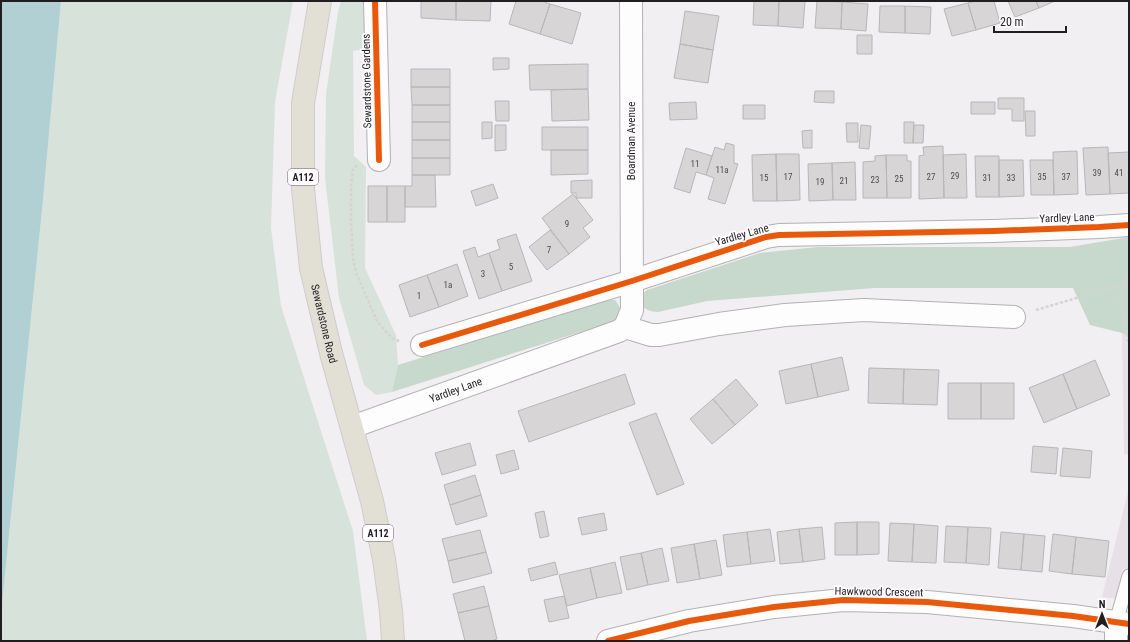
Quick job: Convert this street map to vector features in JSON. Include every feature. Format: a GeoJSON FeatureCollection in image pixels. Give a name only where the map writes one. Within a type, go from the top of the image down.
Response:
{"type":"FeatureCollection","features":[{"type":"Feature","properties":{"kind":"main road","name":"Sewardstone Road"},"geometry":{"type":"LineString","coordinates":[[320,1],[303,103],[303,189],[311,268],[331,352],[372,501],[384,559],[391,611],[393,641]]}},
{"type":"Feature","properties":{"kind":"street","name":"Sewardstone Gardens"},"geometry":{"type":"LineString","coordinates":[[369,162],[375,1]]}},
{"type":"Feature","properties":{"kind":"street","name":"Boardman Avenue"},"geometry":{"type":"LineString","coordinates":[[631,1],[632,280]]}},
{"type":"Feature","properties":{"kind":"street","name":"Yardley Lane"},"geometry":{"type":"LineString","coordinates":[[422,345],[766,237],[779,235],[994,231],[1129,225]]}},
{"type":"Feature","properties":{"kind":"street"},"geometry":{"type":"LineString","coordinates":[[632,280],[632,310],[625,327],[651,335],[660,335],[719,324],[785,315],[864,310],[1014,317]]}},
{"type":"Feature","properties":{"kind":"street","name":"Yardley Lane"},"geometry":{"type":"LineString","coordinates":[[352,427],[619,331],[625,327]]}},
{"type":"Feature","properties":{"kind":"street","name":"Hawkwood Crescent"},"geometry":{"type":"LineString","coordinates":[[608,641],[689,621],[774,607],[843,600],[927,602],[1073,616],[1120,629]]}},
{"type":"Feature","properties":{"kind":"lane"},"geometry":{"type":"LineString","coordinates":[[1120,629],[1129,576]]}},
{"type":"Feature","properties":{"kind":"path"},"geometry":{"type":"LineString","coordinates":[[369,162],[353,169],[351,187],[353,259],[359,282],[377,321],[394,340]]}},
{"type":"Feature","properties":{"kind":"path"},"geometry":{"type":"LineString","coordinates":[[1129,271],[1120,299],[1129,344]]}},
{"type":"Feature","properties":{"kind":"path"},"geometry":{"type":"LineString","coordinates":[[1014,317],[1124,284]]}},
{"type":"Feature","properties":{"kind":"shaded area"},"geometry":{"type":"Polygon","coordinates":[[[61,1],[293,1],[275,102],[271,228],[281,306],[353,531],[367,641],[1,641],[1,614],[43,200],[61,1]]]}},
{"type":"Feature","properties":{"kind":"shaded area"},"geometry":{"type":"Polygon","coordinates":[[[341,1],[375,1],[374,48],[353,51],[354,156],[366,167],[365,268],[396,335],[398,365],[392,392],[376,395],[364,385],[339,298],[325,178],[326,94],[338,12],[341,1]]]}},
{"type":"Feature","properties":{"kind":"shaded area"},"geometry":{"type":"Polygon","coordinates":[[[1122,333],[1129,336],[1129,455],[1124,454],[1122,333]]]}},
{"type":"Feature","properties":{"kind":"shaded area"},"geometry":{"type":"Polygon","coordinates":[[[1129,487],[1129,600],[1102,597],[1129,487]]]}},
{"type":"Feature","properties":{"kind":"green space"},"geometry":{"type":"Polygon","coordinates":[[[1129,237],[1129,336],[1090,325],[1073,288],[875,288],[707,301],[658,312],[647,310],[643,306],[641,299],[641,295],[647,290],[760,253],[818,247],[1070,247],[1129,237]]]}},
{"type":"Feature","properties":{"kind":"green space"},"geometry":{"type":"Polygon","coordinates":[[[608,300],[615,300],[620,308],[619,316],[615,321],[392,392],[398,365],[608,300]]]}},
{"type":"Feature","properties":{"kind":"water"},"geometry":{"type":"Polygon","coordinates":[[[1,1],[61,1],[43,200],[1,614],[1,1]]]}},
{"type":"Feature","properties":{"kind":"building"},"geometry":{"type":"Polygon","coordinates":[[[421,1],[456,1],[456,20],[421,18],[421,1]]]}},
{"type":"Feature","properties":{"kind":"building"},"geometry":{"type":"Polygon","coordinates":[[[456,1],[491,1],[490,21],[456,20],[456,1]]]}},
{"type":"Feature","properties":{"kind":"building"},"geometry":{"type":"Polygon","coordinates":[[[516,1],[542,1],[550,4],[540,34],[509,24],[516,1]]]}},
{"type":"Feature","properties":{"kind":"building"},"geometry":{"type":"Polygon","coordinates":[[[754,1],[779,1],[778,26],[753,25],[754,1]]]}},
{"type":"Feature","properties":{"kind":"building"},"geometry":{"type":"Polygon","coordinates":[[[779,1],[805,1],[803,28],[778,26],[779,1]]]}},
{"type":"Feature","properties":{"kind":"building"},"geometry":{"type":"Polygon","coordinates":[[[817,1],[842,2],[841,29],[815,28],[817,1]]]}},
{"type":"Feature","properties":{"kind":"building"},"geometry":{"type":"Polygon","coordinates":[[[975,1],[994,1],[1000,23],[976,30],[968,3],[975,1]]]}},
{"type":"Feature","properties":{"kind":"building"},"geometry":{"type":"Polygon","coordinates":[[[1008,1],[1036,1],[1039,8],[1015,17],[1008,1]]]}},
{"type":"Feature","properties":{"kind":"building"},"geometry":{"type":"Polygon","coordinates":[[[1036,1],[1055,1],[1039,8],[1036,1]]]}},
{"type":"Feature","properties":{"kind":"building"},"geometry":{"type":"Polygon","coordinates":[[[842,2],[868,4],[866,31],[841,29],[842,2]]]}},
{"type":"Feature","properties":{"kind":"building"},"geometry":{"type":"Polygon","coordinates":[[[968,3],[976,30],[952,36],[944,9],[968,3]]]}},
{"type":"Feature","properties":{"kind":"building"},"geometry":{"type":"Polygon","coordinates":[[[550,4],[581,13],[572,44],[540,34],[550,4]]]}},
{"type":"Feature","properties":{"kind":"building"},"geometry":{"type":"Polygon","coordinates":[[[880,6],[905,6],[905,33],[879,32],[880,6]]]}},
{"type":"Feature","properties":{"kind":"building"},"geometry":{"type":"Polygon","coordinates":[[[905,6],[931,7],[930,34],[905,33],[905,6]]]}},
{"type":"Feature","properties":{"kind":"building"},"geometry":{"type":"Polygon","coordinates":[[[685,11],[719,16],[713,50],[680,44],[685,11]]]}},
{"type":"Feature","properties":{"kind":"building"},"geometry":{"type":"Polygon","coordinates":[[[857,35],[872,35],[872,54],[857,54],[857,35]]]}},
{"type":"Feature","properties":{"kind":"building"},"geometry":{"type":"Polygon","coordinates":[[[680,44],[713,50],[708,83],[674,78],[680,44]]]}},
{"type":"Feature","properties":{"kind":"building"},"geometry":{"type":"Polygon","coordinates":[[[493,58],[509,58],[509,69],[493,70],[493,58]]]}},
{"type":"Feature","properties":{"kind":"building"},"geometry":{"type":"Polygon","coordinates":[[[588,64],[588,89],[530,90],[529,65],[588,64]]]}},
{"type":"Feature","properties":{"kind":"building"},"geometry":{"type":"Polygon","coordinates":[[[411,69],[450,69],[450,87],[411,87],[411,69]]]}},
{"type":"Feature","properties":{"kind":"building"},"geometry":{"type":"Polygon","coordinates":[[[411,87],[450,87],[450,105],[412,105],[411,87]]]}},
{"type":"Feature","properties":{"kind":"building"},"geometry":{"type":"Polygon","coordinates":[[[588,89],[589,120],[552,121],[551,90],[588,89]]]}},
{"type":"Feature","properties":{"kind":"building"},"geometry":{"type":"Polygon","coordinates":[[[815,91],[834,91],[834,103],[814,102],[815,91]]]}},
{"type":"Feature","properties":{"kind":"building"},"geometry":{"type":"Polygon","coordinates":[[[998,98],[1024,98],[1024,121],[1012,121],[1012,109],[998,109],[998,98]]]}},
{"type":"Feature","properties":{"kind":"building"},"geometry":{"type":"Polygon","coordinates":[[[495,101],[509,101],[509,121],[496,121],[495,101]]]}},
{"type":"Feature","properties":{"kind":"building"},"geometry":{"type":"Polygon","coordinates":[[[696,102],[697,119],[670,120],[669,103],[696,102]]]}},
{"type":"Feature","properties":{"kind":"building"},"geometry":{"type":"Polygon","coordinates":[[[971,102],[995,102],[995,114],[971,114],[971,102]]]}},
{"type":"Feature","properties":{"kind":"building"},"geometry":{"type":"Polygon","coordinates":[[[412,105],[450,105],[450,122],[412,122],[412,105]]]}},
{"type":"Feature","properties":{"kind":"building"},"geometry":{"type":"Polygon","coordinates":[[[743,105],[765,105],[765,119],[743,119],[743,105]]]}},
{"type":"Feature","properties":{"kind":"building"},"geometry":{"type":"Polygon","coordinates":[[[1025,111],[1035,111],[1035,136],[1026,136],[1025,111]]]}},
{"type":"Feature","properties":{"kind":"building"},"geometry":{"type":"Polygon","coordinates":[[[412,122],[450,122],[450,140],[412,140],[412,122]]]}},
{"type":"Feature","properties":{"kind":"building"},"geometry":{"type":"Polygon","coordinates":[[[482,122],[492,122],[492,138],[482,139],[482,122]]]}},
{"type":"Feature","properties":{"kind":"building"},"geometry":{"type":"Polygon","coordinates":[[[904,122],[914,122],[913,143],[904,143],[904,122]]]}},
{"type":"Feature","properties":{"kind":"building"},"geometry":{"type":"Polygon","coordinates":[[[846,123],[858,123],[858,142],[847,142],[846,123]]]}},
{"type":"Feature","properties":{"kind":"building"},"geometry":{"type":"Polygon","coordinates":[[[495,125],[506,125],[506,150],[495,151],[495,125]]]}},
{"type":"Feature","properties":{"kind":"building"},"geometry":{"type":"Polygon","coordinates":[[[861,125],[871,126],[869,149],[859,148],[861,125]]]}},
{"type":"Feature","properties":{"kind":"building"},"geometry":{"type":"Polygon","coordinates":[[[914,125],[924,125],[923,143],[913,143],[914,125]]]}},
{"type":"Feature","properties":{"kind":"building"},"geometry":{"type":"Polygon","coordinates":[[[542,127],[588,127],[588,150],[542,150],[542,127]]]}},
{"type":"Feature","properties":{"kind":"building"},"geometry":{"type":"Polygon","coordinates":[[[812,130],[812,148],[803,148],[802,131],[812,130]]]}},
{"type":"Feature","properties":{"kind":"building"},"geometry":{"type":"Polygon","coordinates":[[[412,140],[450,140],[450,158],[412,158],[412,140]]]}},
{"type":"Feature","properties":{"kind":"building"},"geometry":{"type":"Polygon","coordinates":[[[726,143],[734,145],[734,163],[738,164],[725,204],[708,199],[714,178],[706,175],[715,147],[724,150],[726,143]]]}},
{"type":"Feature","properties":{"kind":"building"},"geometry":{"type":"Polygon","coordinates":[[[943,146],[944,198],[919,199],[919,156],[924,155],[923,147],[943,146]]]}},
{"type":"Feature","properties":{"kind":"building"},"geometry":{"type":"Polygon","coordinates":[[[1108,147],[1110,194],[1086,195],[1083,148],[1108,147]]]}},
{"type":"Feature","properties":{"kind":"building"},"geometry":{"type":"Polygon","coordinates":[[[686,148],[712,156],[706,175],[696,172],[690,193],[674,188],[686,148]]]}},
{"type":"Feature","properties":{"kind":"building"},"geometry":{"type":"Polygon","coordinates":[[[551,150],[588,150],[588,174],[551,175],[551,150]]]}},
{"type":"Feature","properties":{"kind":"building"},"geometry":{"type":"Polygon","coordinates":[[[1077,151],[1078,194],[1054,195],[1053,152],[1077,151]]]}},
{"type":"Feature","properties":{"kind":"building"},"geometry":{"type":"Polygon","coordinates":[[[1129,152],[1129,193],[1110,194],[1108,153],[1129,152]]]}},
{"type":"Feature","properties":{"kind":"building"},"geometry":{"type":"Polygon","coordinates":[[[776,154],[799,154],[800,200],[777,201],[776,154]]]}},
{"type":"Feature","properties":{"kind":"building"},"geometry":{"type":"Polygon","coordinates":[[[776,154],[777,201],[753,201],[752,155],[776,154]]]}},
{"type":"Feature","properties":{"kind":"building"},"geometry":{"type":"Polygon","coordinates":[[[966,154],[967,198],[944,198],[943,155],[966,154]]]}},
{"type":"Feature","properties":{"kind":"building"},"geometry":{"type":"Polygon","coordinates":[[[886,155],[887,198],[863,198],[863,162],[875,161],[875,156],[886,155]]]}},
{"type":"Feature","properties":{"kind":"building"},"geometry":{"type":"Polygon","coordinates":[[[886,155],[907,155],[907,161],[911,161],[911,198],[887,198],[886,155]]]}},
{"type":"Feature","properties":{"kind":"building"},"geometry":{"type":"Polygon","coordinates":[[[975,156],[999,156],[999,197],[976,197],[975,156]]]}},
{"type":"Feature","properties":{"kind":"building"},"geometry":{"type":"Polygon","coordinates":[[[412,158],[450,158],[450,175],[412,175],[412,158]]]}},
{"type":"Feature","properties":{"kind":"building"},"geometry":{"type":"Polygon","coordinates":[[[999,160],[1023,160],[1024,196],[999,197],[999,160]]]}},
{"type":"Feature","properties":{"kind":"building"},"geometry":{"type":"Polygon","coordinates":[[[1030,160],[1053,160],[1054,195],[1031,195],[1030,160]]]}},
{"type":"Feature","properties":{"kind":"building"},"geometry":{"type":"Polygon","coordinates":[[[855,162],[856,200],[833,200],[832,163],[855,162]]]}},
{"type":"Feature","properties":{"kind":"building"},"geometry":{"type":"Polygon","coordinates":[[[832,163],[833,200],[809,201],[808,164],[832,163]]]}},
{"type":"Feature","properties":{"kind":"building"},"geometry":{"type":"Polygon","coordinates":[[[412,175],[435,175],[436,207],[405,207],[405,186],[412,186],[412,175]]]}},
{"type":"Feature","properties":{"kind":"building"},"geometry":{"type":"Polygon","coordinates":[[[592,180],[592,198],[576,198],[576,193],[571,193],[571,181],[592,180]]]}},
{"type":"Feature","properties":{"kind":"building"},"geometry":{"type":"Polygon","coordinates":[[[493,184],[498,198],[476,206],[471,191],[493,184]]]}},
{"type":"Feature","properties":{"kind":"building"},"geometry":{"type":"Polygon","coordinates":[[[368,186],[387,186],[387,222],[368,222],[368,186]]]}},
{"type":"Feature","properties":{"kind":"building"},"geometry":{"type":"Polygon","coordinates":[[[387,186],[405,186],[405,222],[387,222],[387,186]]]}},
{"type":"Feature","properties":{"kind":"building"},"geometry":{"type":"Polygon","coordinates":[[[573,194],[593,220],[583,228],[590,237],[569,254],[542,218],[573,194]]]}},
{"type":"Feature","properties":{"kind":"building"},"geometry":{"type":"Polygon","coordinates":[[[550,230],[569,254],[547,270],[529,247],[550,230]]]}},
{"type":"Feature","properties":{"kind":"building"},"geometry":{"type":"Polygon","coordinates":[[[516,234],[532,281],[502,291],[489,253],[500,249],[497,240],[516,234]]]}},
{"type":"Feature","properties":{"kind":"building"},"geometry":{"type":"Polygon","coordinates":[[[475,247],[478,257],[489,253],[502,291],[479,299],[463,251],[475,247]]]}},
{"type":"Feature","properties":{"kind":"building"},"geometry":{"type":"Polygon","coordinates":[[[457,264],[468,296],[439,307],[427,275],[457,264]]]}},
{"type":"Feature","properties":{"kind":"building"},"geometry":{"type":"Polygon","coordinates":[[[427,275],[439,307],[410,317],[399,285],[427,275]]]}},
{"type":"Feature","properties":{"kind":"building"},"geometry":{"type":"Polygon","coordinates":[[[842,357],[849,390],[818,397],[811,364],[842,357]]]}},
{"type":"Feature","properties":{"kind":"building"},"geometry":{"type":"Polygon","coordinates":[[[1095,360],[1110,395],[1077,409],[1063,374],[1095,360]]]}},
{"type":"Feature","properties":{"kind":"building"},"geometry":{"type":"Polygon","coordinates":[[[811,364],[818,397],[786,404],[779,371],[811,364]]]}},
{"type":"Feature","properties":{"kind":"building"},"geometry":{"type":"Polygon","coordinates":[[[869,368],[904,369],[903,404],[868,403],[869,368]]]}},
{"type":"Feature","properties":{"kind":"building"},"geometry":{"type":"Polygon","coordinates":[[[904,369],[939,370],[937,405],[903,404],[904,369]]]}},
{"type":"Feature","properties":{"kind":"building"},"geometry":{"type":"Polygon","coordinates":[[[625,374],[635,404],[529,442],[518,411],[625,374]]]}},
{"type":"Feature","properties":{"kind":"building"},"geometry":{"type":"Polygon","coordinates":[[[1063,374],[1077,409],[1044,423],[1029,388],[1063,374]]]}},
{"type":"Feature","properties":{"kind":"building"},"geometry":{"type":"Polygon","coordinates":[[[736,379],[758,405],[735,425],[713,399],[736,379]]]}},
{"type":"Feature","properties":{"kind":"building"},"geometry":{"type":"Polygon","coordinates":[[[948,383],[981,383],[981,419],[948,419],[948,383]]]}},
{"type":"Feature","properties":{"kind":"building"},"geometry":{"type":"Polygon","coordinates":[[[981,383],[1014,383],[1014,419],[981,419],[981,383]]]}},
{"type":"Feature","properties":{"kind":"building"},"geometry":{"type":"Polygon","coordinates":[[[713,399],[735,425],[712,444],[690,419],[713,399]]]}},
{"type":"Feature","properties":{"kind":"building"},"geometry":{"type":"Polygon","coordinates":[[[656,413],[684,484],[657,495],[629,423],[656,413]]]}},
{"type":"Feature","properties":{"kind":"building"},"geometry":{"type":"Polygon","coordinates":[[[470,443],[476,465],[442,475],[435,453],[470,443]]]}},
{"type":"Feature","properties":{"kind":"building"},"geometry":{"type":"Polygon","coordinates":[[[1033,446],[1058,448],[1056,474],[1031,472],[1033,446]]]}},
{"type":"Feature","properties":{"kind":"building"},"geometry":{"type":"Polygon","coordinates":[[[1063,448],[1092,451],[1090,478],[1060,476],[1063,448]]]}},
{"type":"Feature","properties":{"kind":"building"},"geometry":{"type":"Polygon","coordinates":[[[514,450],[519,469],[501,474],[496,455],[514,450]]]}},
{"type":"Feature","properties":{"kind":"building"},"geometry":{"type":"Polygon","coordinates":[[[475,475],[481,495],[450,505],[444,485],[475,475]]]}},
{"type":"Feature","properties":{"kind":"building"},"geometry":{"type":"Polygon","coordinates":[[[481,495],[487,516],[456,525],[450,505],[481,495]]]}},
{"type":"Feature","properties":{"kind":"building"},"geometry":{"type":"Polygon","coordinates":[[[544,511],[549,536],[540,538],[535,513],[544,511]]]}},
{"type":"Feature","properties":{"kind":"building"},"geometry":{"type":"Polygon","coordinates":[[[604,513],[607,530],[582,535],[578,518],[604,513]]]}},
{"type":"Feature","properties":{"kind":"building"},"geometry":{"type":"Polygon","coordinates":[[[857,522],[857,555],[835,555],[835,523],[857,522]]]}},
{"type":"Feature","properties":{"kind":"building"},"geometry":{"type":"Polygon","coordinates":[[[857,522],[879,522],[879,554],[857,555],[857,522]]]}},
{"type":"Feature","properties":{"kind":"building"},"geometry":{"type":"Polygon","coordinates":[[[890,523],[914,524],[912,562],[888,561],[890,523]]]}},
{"type":"Feature","properties":{"kind":"building"},"geometry":{"type":"Polygon","coordinates":[[[914,524],[938,526],[936,563],[912,562],[914,524]]]}},
{"type":"Feature","properties":{"kind":"building"},"geometry":{"type":"Polygon","coordinates":[[[946,526],[968,527],[966,563],[944,562],[946,526]]]}},
{"type":"Feature","properties":{"kind":"building"},"geometry":{"type":"Polygon","coordinates":[[[822,527],[825,559],[803,562],[799,529],[822,527]]]}},
{"type":"Feature","properties":{"kind":"building"},"geometry":{"type":"Polygon","coordinates":[[[968,527],[991,528],[989,565],[966,563],[968,527]]]}},
{"type":"Feature","properties":{"kind":"building"},"geometry":{"type":"Polygon","coordinates":[[[770,529],[775,561],[751,564],[747,532],[770,529]]]}},
{"type":"Feature","properties":{"kind":"building"},"geometry":{"type":"Polygon","coordinates":[[[799,529],[803,562],[780,564],[777,532],[799,529]]]}},
{"type":"Feature","properties":{"kind":"building"},"geometry":{"type":"Polygon","coordinates":[[[480,530],[486,552],[448,561],[442,539],[480,530]]]}},
{"type":"Feature","properties":{"kind":"building"},"geometry":{"type":"Polygon","coordinates":[[[747,532],[751,564],[727,567],[723,535],[747,532]]]}},
{"type":"Feature","properties":{"kind":"building"},"geometry":{"type":"Polygon","coordinates":[[[1001,532],[1024,534],[1021,570],[998,568],[1001,532]]]}},
{"type":"Feature","properties":{"kind":"building"},"geometry":{"type":"Polygon","coordinates":[[[1024,534],[1045,536],[1042,572],[1021,570],[1024,534]]]}},
{"type":"Feature","properties":{"kind":"building"},"geometry":{"type":"Polygon","coordinates":[[[1053,534],[1076,537],[1072,574],[1049,571],[1053,534]]]}},
{"type":"Feature","properties":{"kind":"building"},"geometry":{"type":"Polygon","coordinates":[[[1076,537],[1109,541],[1105,577],[1072,574],[1076,537]]]}},
{"type":"Feature","properties":{"kind":"building"},"geometry":{"type":"Polygon","coordinates":[[[716,540],[722,575],[700,579],[694,544],[716,540]]]}},
{"type":"Feature","properties":{"kind":"building"},"geometry":{"type":"Polygon","coordinates":[[[694,544],[700,579],[677,583],[671,548],[694,544]]]}},
{"type":"Feature","properties":{"kind":"building"},"geometry":{"type":"Polygon","coordinates":[[[662,548],[669,581],[648,585],[641,553],[662,548]]]}},
{"type":"Feature","properties":{"kind":"building"},"geometry":{"type":"Polygon","coordinates":[[[486,552],[492,573],[453,583],[448,561],[486,552]]]}},
{"type":"Feature","properties":{"kind":"building"},"geometry":{"type":"Polygon","coordinates":[[[641,553],[648,585],[627,590],[620,557],[641,553]]]}},
{"type":"Feature","properties":{"kind":"building"},"geometry":{"type":"Polygon","coordinates":[[[555,562],[558,574],[531,581],[528,569],[555,562]]]}},
{"type":"Feature","properties":{"kind":"building"},"geometry":{"type":"Polygon","coordinates":[[[615,562],[622,593],[597,598],[590,568],[615,562]]]}},
{"type":"Feature","properties":{"kind":"building"},"geometry":{"type":"Polygon","coordinates":[[[590,568],[597,598],[567,606],[559,575],[590,568]]]}},
{"type":"Feature","properties":{"kind":"building"},"geometry":{"type":"Polygon","coordinates":[[[484,586],[489,606],[458,613],[453,594],[484,586]]]}},
{"type":"Feature","properties":{"kind":"building"},"geometry":{"type":"Polygon","coordinates":[[[564,596],[569,618],[549,622],[544,600],[564,596]]]}},
{"type":"Feature","properties":{"kind":"building"},"geometry":{"type":"Polygon","coordinates":[[[489,606],[497,639],[491,641],[465,641],[458,613],[489,606]]]}},
{"type":"Feature","properties":{"kind":"cycle path"},"geometry":{"type":"LineString","coordinates":[[375,1],[379,160]]}},
{"type":"Feature","properties":{"kind":"cycle path"},"geometry":{"type":"LineString","coordinates":[[422,345],[632,281],[766,237],[779,235],[994,231],[1129,225]]}},
{"type":"Feature","properties":{"kind":"cycle path"},"geometry":{"type":"LineString","coordinates":[[608,641],[689,621],[774,607],[843,600],[927,602],[1073,616],[1129,624]]}}]}
